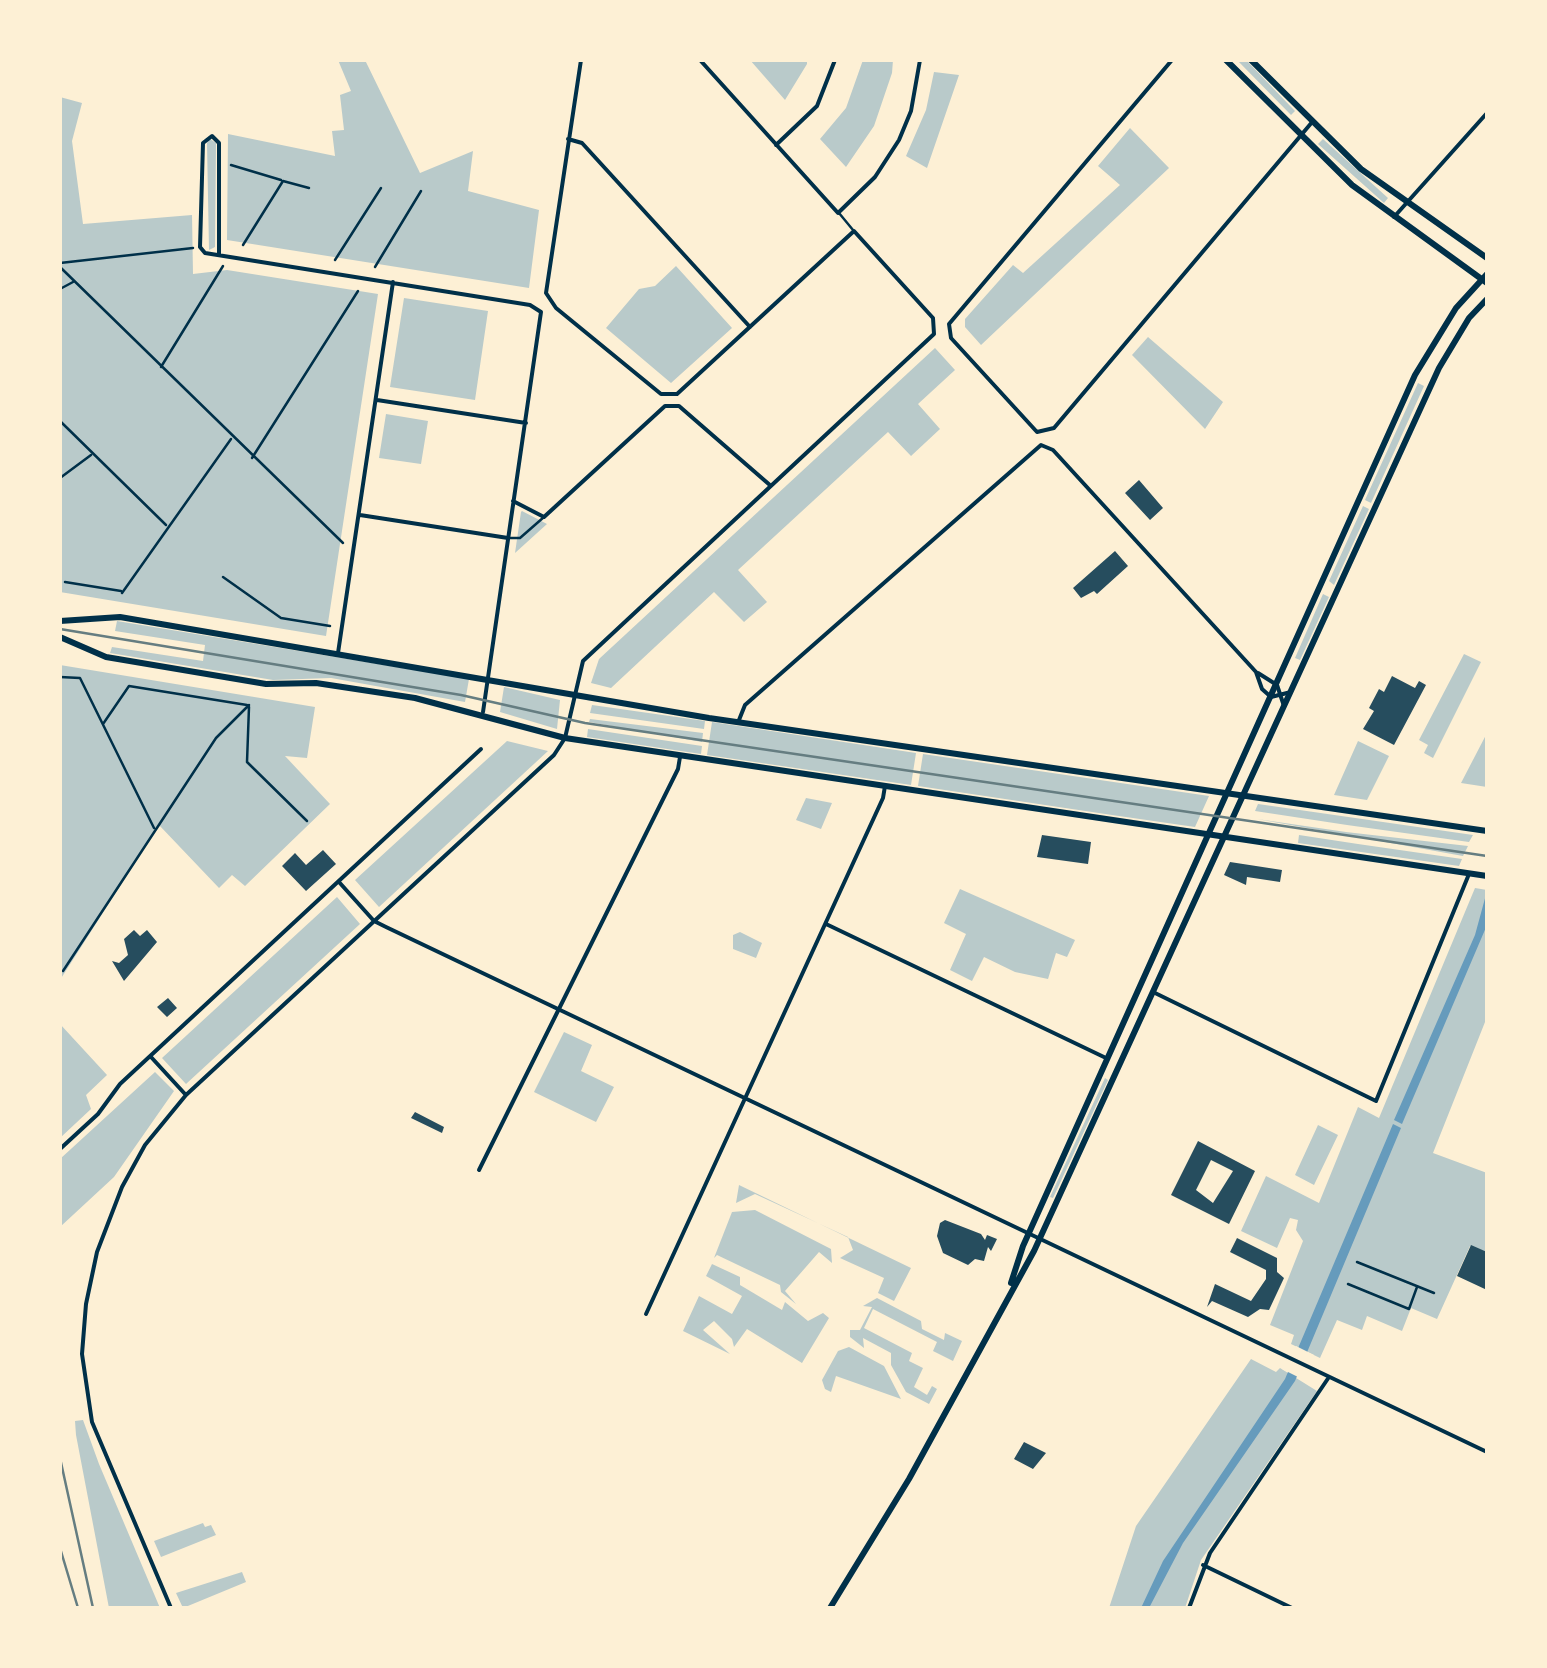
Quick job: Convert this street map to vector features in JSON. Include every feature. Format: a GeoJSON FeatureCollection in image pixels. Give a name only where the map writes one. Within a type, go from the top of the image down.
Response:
{"type":"FeatureCollection","features":[{"type":"Feature","properties":{"kind":"main road"},"geometry":{"type":"LineString","coordinates":[[1007,1294],[1028,1234],[1276,696],[1277,685],[1415,375],[1456,308],[1485,278],[1393,218],[1300,135],[1226,60]]}},
{"type":"Feature","properties":{"kind":"main road"},"geometry":{"type":"LineString","coordinates":[[1251,60],[1313,122],[1405,203],[1487,258]]}},
{"type":"Feature","properties":{"kind":"main road"},"geometry":{"type":"LineString","coordinates":[[830,1608],[909,1479],[1040,1239],[1446,354],[1487,299]]}},
{"type":"Feature","properties":{"kind":"main road"},"geometry":{"type":"LineString","coordinates":[[60,621],[114,616],[738,722],[1487,831]]}},
{"type":"Feature","properties":{"kind":"main road"},"geometry":{"type":"LineString","coordinates":[[60,636],[106,657],[266,684],[338,685],[482,712],[565,738],[1487,876]]}},
{"type":"Feature","properties":{"kind":"main road"},"geometry":{"type":"LineString","coordinates":[[1042,1203],[1054,1209]]}},
{"type":"Feature","properties":{"kind":"street"},"geometry":{"type":"LineString","coordinates":[[581,60],[545,289],[550,302],[664,396],[677,394],[854,231]]}},
{"type":"Feature","properties":{"kind":"street"},"geometry":{"type":"LineString","coordinates":[[171,1608],[92,1422],[82,1354],[86,1304],[97,1252],[122,1187],[165,1118],[186,1094],[554,755],[565,738],[583,661],[932,338],[931,316],[700,60]]}},
{"type":"Feature","properties":{"kind":"street"},"geometry":{"type":"LineString","coordinates":[[776,146],[817,106],[835,60]]}},
{"type":"Feature","properties":{"kind":"street"},"geometry":{"type":"LineString","coordinates":[[838,213],[875,176],[899,140],[911,111],[920,60]]}},
{"type":"Feature","properties":{"kind":"street"},"geometry":{"type":"LineString","coordinates":[[1172,60],[953,317],[951,338],[1035,430],[1046,432],[1054,428],[1313,122]]}},
{"type":"Feature","properties":{"kind":"street"},"geometry":{"type":"LineString","coordinates":[[1393,218],[1487,112]]}},
{"type":"Feature","properties":{"kind":"street"},"geometry":{"type":"LineString","coordinates":[[219,255],[220,142],[212,136],[203,142],[200,247],[219,255],[539,309],[526,423],[482,712]]}},
{"type":"Feature","properties":{"kind":"street"},"geometry":{"type":"LineString","coordinates":[[568,140],[582,143],[750,328]]}},
{"type":"Feature","properties":{"kind":"street"},"geometry":{"type":"LineString","coordinates":[[338,652],[393,282]]}},
{"type":"Feature","properties":{"kind":"street"},"geometry":{"type":"LineString","coordinates":[[377,400],[526,423]]}},
{"type":"Feature","properties":{"kind":"street"},"geometry":{"type":"LineString","coordinates":[[360,515],[520,538],[665,406],[679,406],[771,487]]}},
{"type":"Feature","properties":{"kind":"street"},"geometry":{"type":"LineString","coordinates":[[738,722],[742,708],[1032,450],[1044,445],[1053,450],[1256,672],[1277,685]]}},
{"type":"Feature","properties":{"kind":"street"},"geometry":{"type":"LineString","coordinates":[[513,502],[544,517]]}},
{"type":"Feature","properties":{"kind":"street"},"geometry":{"type":"LineString","coordinates":[[1256,672],[1262,689],[1276,696],[1284,706]]}},
{"type":"Feature","properties":{"kind":"street"},"geometry":{"type":"LineString","coordinates":[[1276,696],[1290,692]]}},
{"type":"Feature","properties":{"kind":"street"},"geometry":{"type":"LineString","coordinates":[[60,1149],[151,1057],[481,750]]}},
{"type":"Feature","properties":{"kind":"street"},"geometry":{"type":"LineString","coordinates":[[479,1170],[678,769],[680,755]]}},
{"type":"Feature","properties":{"kind":"street"},"geometry":{"type":"LineString","coordinates":[[646,1314],[826,924],[885,786]]}},
{"type":"Feature","properties":{"kind":"street"},"geometry":{"type":"LineString","coordinates":[[1152,992],[1376,1101],[1469,874]]}},
{"type":"Feature","properties":{"kind":"street"},"geometry":{"type":"LineString","coordinates":[[340,882],[374,921],[1487,1452]]}},
{"type":"Feature","properties":{"kind":"street"},"geometry":{"type":"LineString","coordinates":[[826,924],[1107,1059]]}},
{"type":"Feature","properties":{"kind":"street"},"geometry":{"type":"LineString","coordinates":[[151,1057],[186,1094]]}},
{"type":"Feature","properties":{"kind":"street"},"geometry":{"type":"LineString","coordinates":[[1189,1608],[1203,1566],[1329,1377]]}},
{"type":"Feature","properties":{"kind":"street"},"geometry":{"type":"LineString","coordinates":[[1203,1566],[1292,1608]]}},
{"type":"Feature","properties":{"kind":"path"},"geometry":{"type":"LineString","coordinates":[[231,165],[309,188]]}},
{"type":"Feature","properties":{"kind":"path"},"geometry":{"type":"LineString","coordinates":[[243,245],[282,180]]}},
{"type":"Feature","properties":{"kind":"path"},"geometry":{"type":"LineString","coordinates":[[335,260],[381,188]]}},
{"type":"Feature","properties":{"kind":"path"},"geometry":{"type":"LineString","coordinates":[[375,266],[421,190]]}},
{"type":"Feature","properties":{"kind":"path"},"geometry":{"type":"LineString","coordinates":[[60,265],[195,248]]}},
{"type":"Feature","properties":{"kind":"path"},"geometry":{"type":"LineString","coordinates":[[60,265],[252,458],[343,543]]}},
{"type":"Feature","properties":{"kind":"path"},"geometry":{"type":"LineString","coordinates":[[161,368],[223,266]]}},
{"type":"Feature","properties":{"kind":"path"},"geometry":{"type":"LineString","coordinates":[[60,289],[67,289],[74,280]]}},
{"type":"Feature","properties":{"kind":"path"},"geometry":{"type":"LineString","coordinates":[[252,458],[358,291]]}},
{"type":"Feature","properties":{"kind":"path"},"geometry":{"type":"LineString","coordinates":[[60,421],[168,527]]}},
{"type":"Feature","properties":{"kind":"path"},"geometry":{"type":"LineString","coordinates":[[65,582],[122,592],[232,438]]}},
{"type":"Feature","properties":{"kind":"path"},"geometry":{"type":"LineString","coordinates":[[60,478],[93,454]]}},
{"type":"Feature","properties":{"kind":"path"},"geometry":{"type":"LineString","coordinates":[[223,577],[281,618],[330,626]]}},
{"type":"Feature","properties":{"kind":"path"},"geometry":{"type":"LineString","coordinates":[[60,678],[80,678],[154,830]]}},
{"type":"Feature","properties":{"kind":"path"},"geometry":{"type":"LineString","coordinates":[[102,724],[129,686],[249,705]]}},
{"type":"Feature","properties":{"kind":"path"},"geometry":{"type":"LineString","coordinates":[[249,705],[247,762],[307,821]]}},
{"type":"Feature","properties":{"kind":"path"},"geometry":{"type":"LineString","coordinates":[[63,971],[216,738],[249,705]]}},
{"type":"Feature","properties":{"kind":"path"},"geometry":{"type":"LineString","coordinates":[[1357,1262],[1434,1294]]}},
{"type":"Feature","properties":{"kind":"path"},"geometry":{"type":"LineString","coordinates":[[1348,1284],[1409,1309],[1417,1286]]}},
{"type":"Feature","properties":{"kind":"shaded area"},"geometry":{"type":"Polygon","coordinates":[[[338,60],[365,60],[420,173],[473,151],[468,191],[539,210],[529,288],[227,240],[228,134],[335,156],[332,131],[344,130],[340,95],[351,91],[338,60]]]}},
{"type":"Feature","properties":{"kind":"shaded area"},"geometry":{"type":"Polygon","coordinates":[[[750,60],[807,60],[807,64],[785,100],[750,60]]]}},
{"type":"Feature","properties":{"kind":"shaded area"},"geometry":{"type":"Polygon","coordinates":[[[863,60],[893,60],[892,73],[874,126],[846,167],[820,139],[846,108],[863,60]]]}},
{"type":"Feature","properties":{"kind":"shaded area"},"geometry":{"type":"Polygon","coordinates":[[[1237,60],[1246,60],[1295,111],[1291,115],[1237,60]]]}},
{"type":"Feature","properties":{"kind":"shaded area"},"geometry":{"type":"Polygon","coordinates":[[[934,72],[959,75],[927,168],[906,156],[926,110],[934,72]]]}},
{"type":"Feature","properties":{"kind":"shaded area"},"geometry":{"type":"Polygon","coordinates":[[[60,97],[82,103],[72,141],[83,224],[192,215],[193,274],[227,270],[378,294],[326,636],[60,592],[60,97]]]}},
{"type":"Feature","properties":{"kind":"shaded area"},"geometry":{"type":"Polygon","coordinates":[[[1130,128],[1169,168],[981,345],[965,327],[965,319],[1013,265],[1023,273],[1120,185],[1098,166],[1130,128]]]}},
{"type":"Feature","properties":{"kind":"shaded area"},"geometry":{"type":"Polygon","coordinates":[[[210,139],[216,143],[215,247],[209,250],[207,143],[210,139]]]}},
{"type":"Feature","properties":{"kind":"shaded area"},"geometry":{"type":"Polygon","coordinates":[[[1323,139],[1388,198],[1384,203],[1318,144],[1323,139]]]}},
{"type":"Feature","properties":{"kind":"shaded area"},"geometry":{"type":"Polygon","coordinates":[[[676,266],[732,328],[671,383],[606,328],[639,289],[655,286],[676,266]]]}},
{"type":"Feature","properties":{"kind":"shaded area"},"geometry":{"type":"Polygon","coordinates":[[[404,298],[488,311],[475,400],[390,387],[404,298]]]}},
{"type":"Feature","properties":{"kind":"shaded area"},"geometry":{"type":"Polygon","coordinates":[[[1148,337],[1223,402],[1205,429],[1132,355],[1148,337]]]}},
{"type":"Feature","properties":{"kind":"shaded area"},"geometry":{"type":"Polygon","coordinates":[[[935,348],[955,370],[918,404],[940,429],[911,456],[888,432],[738,570],[767,602],[744,622],[714,592],[611,688],[591,683],[599,659],[935,348]]]}},
{"type":"Feature","properties":{"kind":"shaded area"},"geometry":{"type":"Polygon","coordinates":[[[1418,383],[1424,386],[1371,503],[1365,500],[1418,383]]]}},
{"type":"Feature","properties":{"kind":"shaded area"},"geometry":{"type":"Polygon","coordinates":[[[386,414],[428,421],[421,464],[379,458],[386,414]]]}},
{"type":"Feature","properties":{"kind":"shaded area"},"geometry":{"type":"Polygon","coordinates":[[[1363,506],[1369,509],[1334,585],[1329,581],[1363,506]]]}},
{"type":"Feature","properties":{"kind":"shaded area"},"geometry":{"type":"Polygon","coordinates":[[[521,512],[547,524],[515,553],[521,512]]]}},
{"type":"Feature","properties":{"kind":"shaded area"},"geometry":{"type":"Polygon","coordinates":[[[1323,594],[1329,597],[1300,660],[1295,658],[1323,594]]]}},
{"type":"Feature","properties":{"kind":"shaded area"},"geometry":{"type":"Polygon","coordinates":[[[117,621],[469,679],[465,702],[331,678],[273,680],[110,653],[112,647],[203,661],[205,645],[115,631],[117,621]]]}},
{"type":"Feature","properties":{"kind":"shaded area"},"geometry":{"type":"Polygon","coordinates":[[[1464,654],[1481,662],[1433,758],[1424,753],[1428,745],[1419,740],[1464,654]]]}},
{"type":"Feature","properties":{"kind":"shaded area"},"geometry":{"type":"Polygon","coordinates":[[[60,665],[315,707],[307,758],[285,756],[330,804],[245,886],[232,875],[219,888],[159,825],[60,980],[60,665]]]}},
{"type":"Feature","properties":{"kind":"shaded area"},"geometry":{"type":"Polygon","coordinates":[[[504,687],[560,700],[557,729],[500,712],[504,687]]]}},
{"type":"Feature","properties":{"kind":"shaded area"},"geometry":{"type":"Polygon","coordinates":[[[592,705],[705,721],[704,729],[590,713],[592,705]]]}},
{"type":"Feature","properties":{"kind":"shaded area"},"geometry":{"type":"Polygon","coordinates":[[[590,719],[703,733],[702,742],[589,722],[590,719]]]}},
{"type":"Feature","properties":{"kind":"shaded area"},"geometry":{"type":"Polygon","coordinates":[[[712,722],[916,753],[911,785],[707,755],[712,722]]]}},
{"type":"Feature","properties":{"kind":"shaded area"},"geometry":{"type":"Polygon","coordinates":[[[588,729],[702,746],[701,754],[587,737],[588,729]]]}},
{"type":"Feature","properties":{"kind":"shaded area"},"geometry":{"type":"Polygon","coordinates":[[[1487,733],[1487,787],[1461,783],[1487,733]]]}},
{"type":"Feature","properties":{"kind":"shaded area"},"geometry":{"type":"Polygon","coordinates":[[[507,741],[548,751],[379,907],[355,880],[507,741]]]}},
{"type":"Feature","properties":{"kind":"shaded area"},"geometry":{"type":"Polygon","coordinates":[[[1358,741],[1389,756],[1367,800],[1334,795],[1358,741]]]}},
{"type":"Feature","properties":{"kind":"shaded area"},"geometry":{"type":"Polygon","coordinates":[[[923,754],[1209,796],[1195,827],[1112,815],[918,786],[923,754]]]}},
{"type":"Feature","properties":{"kind":"shaded area"},"geometry":{"type":"Polygon","coordinates":[[[806,798],[832,803],[821,829],[796,820],[806,798]]]}},
{"type":"Feature","properties":{"kind":"shaded area"},"geometry":{"type":"Polygon","coordinates":[[[1258,804],[1473,835],[1469,842],[1347,825],[1255,811],[1258,804]]]}},
{"type":"Feature","properties":{"kind":"shaded area"},"geometry":{"type":"Polygon","coordinates":[[[1257,819],[1346,832],[1468,846],[1463,856],[1257,819]]]}},
{"type":"Feature","properties":{"kind":"shaded area"},"geometry":{"type":"Polygon","coordinates":[[[1299,835],[1462,859],[1459,866],[1298,843],[1299,835]]]}},
{"type":"Feature","properties":{"kind":"shaded area"},"geometry":{"type":"Polygon","coordinates":[[[1475,888],[1487,890],[1487,1017],[1433,1153],[1487,1173],[1487,1252],[1470,1246],[1437,1319],[1411,1308],[1402,1331],[1367,1316],[1362,1330],[1337,1320],[1320,1358],[1291,1344],[1294,1335],[1270,1325],[1303,1241],[1296,1230],[1298,1220],[1290,1218],[1277,1248],[1241,1231],[1266,1176],[1319,1203],[1358,1107],[1379,1118],[1475,888]]]}},
{"type":"Feature","properties":{"kind":"shaded area"},"geometry":{"type":"Polygon","coordinates":[[[960,889],[1075,940],[1067,957],[1056,953],[1048,979],[1015,972],[984,957],[972,981],[950,970],[966,934],[944,923],[960,889]]]}},
{"type":"Feature","properties":{"kind":"shaded area"},"geometry":{"type":"Polygon","coordinates":[[[337,897],[360,924],[186,1084],[162,1058],[337,897]]]}},
{"type":"Feature","properties":{"kind":"shaded area"},"geometry":{"type":"Polygon","coordinates":[[[740,932],[762,943],[756,958],[733,949],[733,935],[740,932]]]}},
{"type":"Feature","properties":{"kind":"shaded area"},"geometry":{"type":"Polygon","coordinates":[[[60,1024],[107,1075],[86,1095],[91,1109],[60,1138],[60,1024]]]}},
{"type":"Feature","properties":{"kind":"shaded area"},"geometry":{"type":"Polygon","coordinates":[[[564,1032],[592,1045],[581,1071],[614,1087],[596,1122],[534,1092],[564,1032]]]}},
{"type":"Feature","properties":{"kind":"shaded area"},"geometry":{"type":"Polygon","coordinates":[[[155,1072],[174,1091],[114,1177],[60,1227],[60,1159],[155,1072]]]}},
{"type":"Feature","properties":{"kind":"shaded area"},"geometry":{"type":"Polygon","coordinates":[[[1105,1078],[1108,1080],[1053,1198],[1050,1197],[1105,1078]]]}},
{"type":"Feature","properties":{"kind":"shaded area"},"geometry":{"type":"Polygon","coordinates":[[[1318,1125],[1338,1135],[1314,1185],[1295,1175],[1318,1125]]]}},
{"type":"Feature","properties":{"kind":"shaded area"},"geometry":{"type":"Polygon","coordinates":[[[739,1185],[818,1223],[755,1194],[736,1203],[739,1185]]]}},
{"type":"Feature","properties":{"kind":"shaded area"},"geometry":{"type":"Polygon","coordinates":[[[755,1210],[831,1249],[832,1263],[819,1252],[785,1291],[796,1304],[781,1292],[780,1285],[717,1255],[714,1258],[732,1212],[755,1210]]]}},
{"type":"Feature","properties":{"kind":"shaded area"},"geometry":{"type":"Polygon","coordinates":[[[848,1238],[911,1268],[894,1301],[878,1293],[884,1278],[840,1258],[853,1250],[848,1238]]]}},
{"type":"Feature","properties":{"kind":"shaded area"},"geometry":{"type":"Polygon","coordinates":[[[712,1264],[740,1277],[740,1285],[782,1310],[785,1302],[808,1321],[823,1313],[829,1318],[802,1363],[747,1329],[734,1347],[732,1339],[714,1321],[703,1330],[730,1354],[683,1331],[699,1296],[732,1314],[742,1296],[706,1276],[712,1264]]]}},
{"type":"Feature","properties":{"kind":"shaded area"},"geometry":{"type":"Polygon","coordinates":[[[877,1298],[921,1321],[922,1329],[944,1340],[945,1333],[962,1341],[953,1361],[933,1351],[937,1342],[873,1309],[864,1328],[912,1353],[909,1361],[923,1368],[914,1387],[927,1395],[932,1386],[937,1389],[929,1404],[906,1392],[891,1365],[891,1353],[863,1338],[864,1348],[850,1337],[850,1330],[860,1330],[872,1307],[863,1306],[877,1298]]]}},
{"type":"Feature","properties":{"kind":"shaded area"},"geometry":{"type":"Polygon","coordinates":[[[849,1347],[884,1366],[901,1399],[836,1376],[831,1392],[825,1389],[822,1380],[838,1351],[849,1347]]]}},
{"type":"Feature","properties":{"kind":"shaded area"},"geometry":{"type":"Polygon","coordinates":[[[1251,1359],[1276,1372],[1280,1368],[1317,1391],[1201,1560],[1185,1608],[1109,1608],[1136,1526],[1251,1359]]]}},
{"type":"Feature","properties":{"kind":"shaded area"},"geometry":{"type":"Polygon","coordinates":[[[83,1420],[160,1608],[109,1608],[76,1435],[75,1421],[83,1420]]]}},
{"type":"Feature","properties":{"kind":"shaded area"},"geometry":{"type":"Polygon","coordinates":[[[203,1523],[205,1527],[211,1525],[216,1535],[161,1557],[154,1541],[203,1523]]]}},
{"type":"Feature","properties":{"kind":"shaded area"},"geometry":{"type":"Polygon","coordinates":[[[242,1572],[246,1582],[183,1608],[176,1593],[242,1572]]]}},
{"type":"Feature","properties":{"kind":"water"},"geometry":{"type":"Polygon","coordinates":[[[1487,891],[1487,925],[1402,1124],[1394,1120],[1475,935],[1487,891]]]}},
{"type":"Feature","properties":{"kind":"water"},"geometry":{"type":"Polygon","coordinates":[[[1393,1124],[1401,1128],[1295,1381],[1183,1543],[1149,1608],[1141,1608],[1163,1561],[1285,1379],[1393,1124]]]}},
{"type":"Feature","properties":{"kind":"pier"},"geometry":{"type":"Polygon","coordinates":[[[1296,1346],[1314,1355],[1302,1379],[1282,1369],[1296,1346]]]}},
{"type":"Feature","properties":{"kind":"building"},"geometry":{"type":"Polygon","coordinates":[[[1139,480],[1163,508],[1150,520],[1125,493],[1139,480]]]}},
{"type":"Feature","properties":{"kind":"building"},"geometry":{"type":"Polygon","coordinates":[[[1115,551],[1128,566],[1097,594],[1094,591],[1081,598],[1073,588],[1115,551]]]}},
{"type":"Feature","properties":{"kind":"building"},"geometry":{"type":"Polygon","coordinates":[[[1392,676],[1415,688],[1419,681],[1426,685],[1394,745],[1363,729],[1374,711],[1369,708],[1379,689],[1384,692],[1392,676]]]}},
{"type":"Feature","properties":{"kind":"building"},"geometry":{"type":"Polygon","coordinates":[[[1042,835],[1091,842],[1088,864],[1037,857],[1042,835]]]}},
{"type":"Feature","properties":{"kind":"building"},"geometry":{"type":"Polygon","coordinates":[[[323,850],[336,864],[306,891],[282,866],[295,853],[306,865],[323,850]]]}},
{"type":"Feature","properties":{"kind":"building"},"geometry":{"type":"Polygon","coordinates":[[[1230,862],[1282,870],[1280,882],[1247,877],[1246,885],[1224,875],[1230,862]]]}},
{"type":"Feature","properties":{"kind":"building"},"geometry":{"type":"Polygon","coordinates":[[[134,930],[140,936],[147,930],[157,942],[124,981],[112,961],[119,963],[128,955],[124,939],[134,930]]]}},
{"type":"Feature","properties":{"kind":"building"},"geometry":{"type":"Polygon","coordinates":[[[168,998],[177,1008],[167,1017],[157,1007],[168,998]]]}},
{"type":"Feature","properties":{"kind":"building"},"geometry":{"type":"Polygon","coordinates":[[[415,1112],[444,1127],[442,1133],[411,1118],[415,1112]]]}},
{"type":"Feature","properties":{"kind":"building"},"geometry":{"type":"Polygon","coordinates":[[[1198,1141],[1255,1171],[1229,1224],[1171,1195],[1198,1141]],[[1211,1160],[1196,1190],[1213,1203],[1233,1171],[1211,1160]]]}},
{"type":"Feature","properties":{"kind":"building"},"geometry":{"type":"Polygon","coordinates":[[[945,1220],[981,1234],[985,1240],[987,1235],[997,1239],[991,1251],[988,1247],[984,1261],[975,1259],[968,1265],[943,1253],[937,1236],[940,1223],[945,1220]]]}},
{"type":"Feature","properties":{"kind":"building"},"geometry":{"type":"Polygon","coordinates":[[[1237,1238],[1277,1258],[1277,1272],[1284,1278],[1269,1310],[1260,1309],[1248,1317],[1212,1301],[1207,1307],[1215,1284],[1251,1301],[1266,1279],[1266,1270],[1230,1252],[1237,1238]]]}},
{"type":"Feature","properties":{"kind":"building"},"geometry":{"type":"Polygon","coordinates":[[[1471,1245],[1487,1252],[1487,1290],[1457,1276],[1471,1245]]]}},
{"type":"Feature","properties":{"kind":"building"},"geometry":{"type":"Polygon","coordinates":[[[1024,1442],[1046,1453],[1033,1469],[1014,1459],[1024,1442]]]}},
{"type":"Feature","properties":{"kind":"tram line"},"geometry":{"type":"LineString","coordinates":[[60,629],[461,695],[585,723],[1487,856]]}},
{"type":"Feature","properties":{"kind":"tram line"},"geometry":{"type":"LineString","coordinates":[[60,1458],[93,1608]]}},
{"type":"Feature","properties":{"kind":"railway"},"geometry":{"type":"LineString","coordinates":[[60,1548],[78,1608]]}}]}
